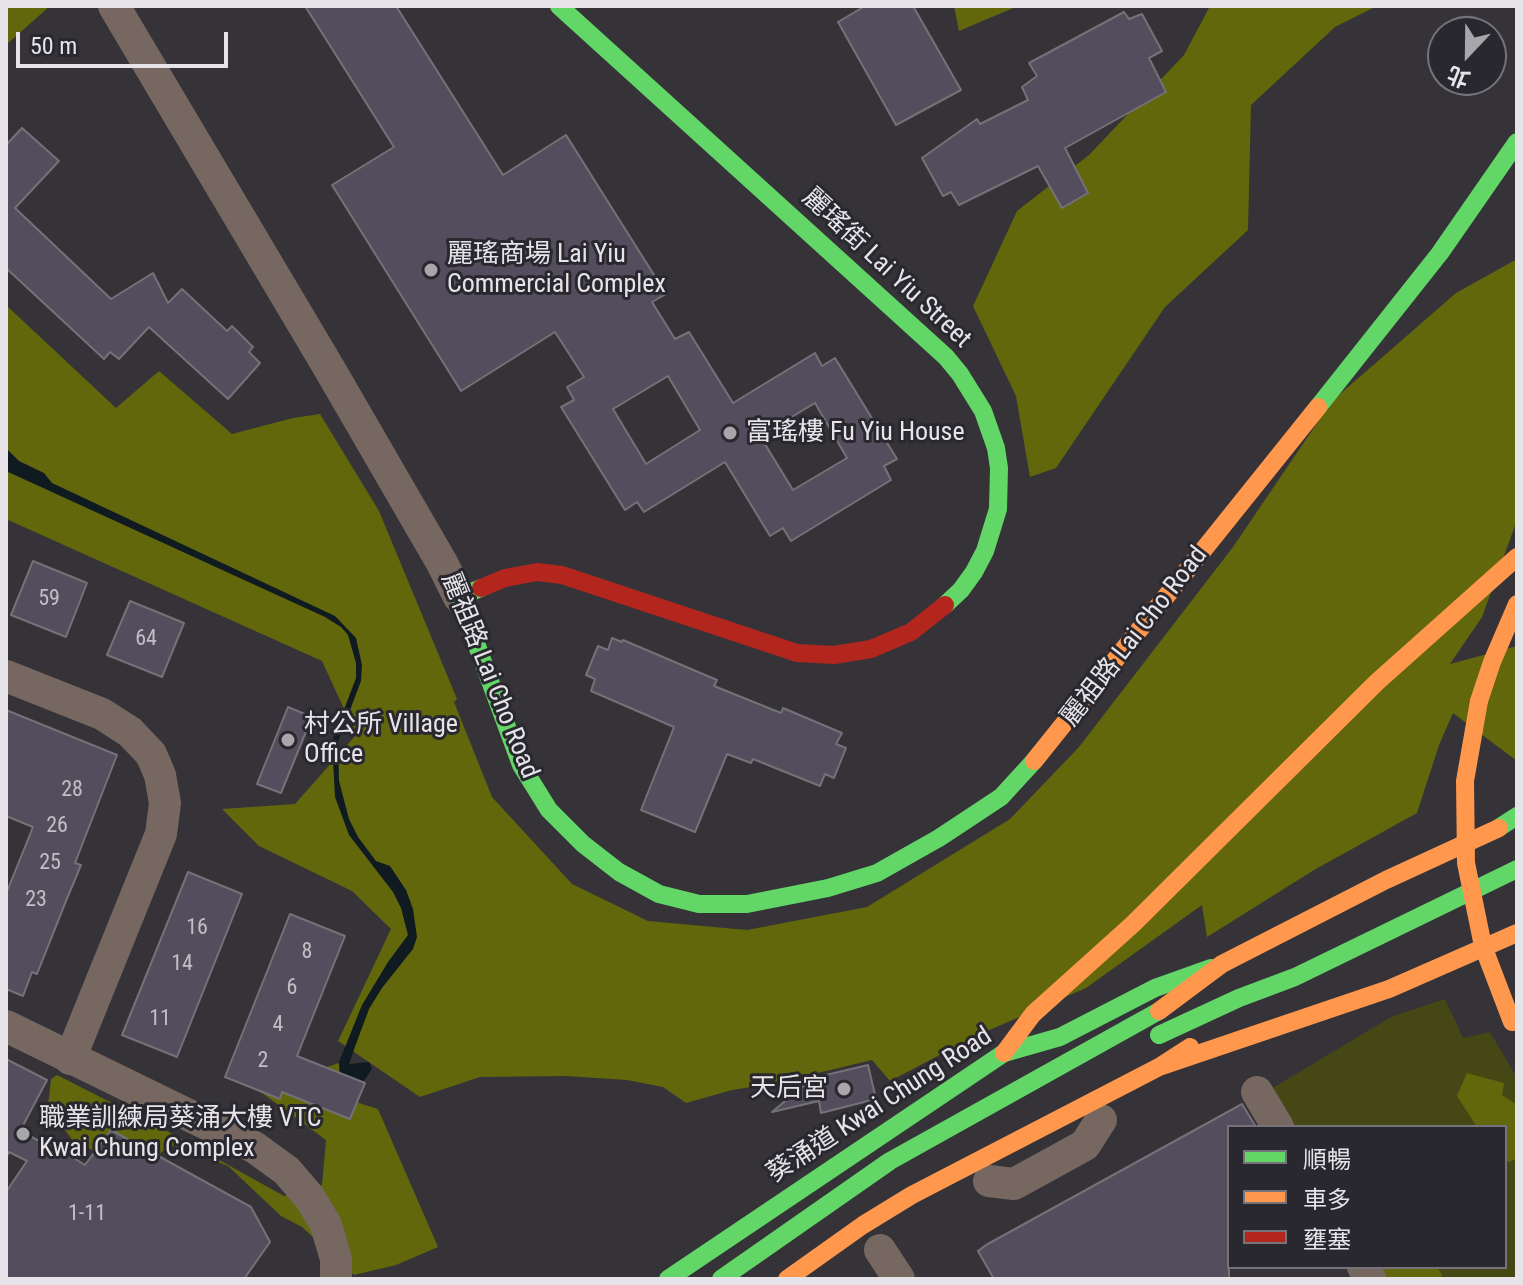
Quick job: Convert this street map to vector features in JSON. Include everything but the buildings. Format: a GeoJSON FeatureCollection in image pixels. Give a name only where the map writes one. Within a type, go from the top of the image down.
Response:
{"type":"FeatureCollection","features":[{"type":"Feature","properties":{"kind":"main road","name":"麗瑤街 Lai Yiu Street"},"geometry":{"type":"LineString","coordinates":[[459,597],[505,578],[537,572],[562,575],[775,648],[817,655],[854,653],[911,632],[947,605],[961,590],[985,551],[998,509],[999,468],[991,431],[973,392],[953,366],[928,339],[559,6]]}},
{"type":"Feature","properties":{"kind":"main road","name":"麗祖路 Lai Cho Road"},"geometry":{"type":"LineString","coordinates":[[459,597],[521,765],[549,810],[583,844],[619,872],[659,894],[699,904],[747,904],[806,893],[877,873],[939,838],[1001,797],[1052,742],[1440,253],[1517,142]]}},
{"type":"Feature","properties":{"kind":"main road"},"geometry":{"type":"LineString","coordinates":[[1004,1053],[1033,1014],[1133,924],[1377,682],[1517,557]]}},
{"type":"Feature","properties":{"kind":"main road"},"geometry":{"type":"LineString","coordinates":[[1514,1027],[1483,946],[1466,863],[1464,822],[1465,781],[1479,701],[1517,604]]}},
{"type":"Feature","properties":{"kind":"main road","name":"葵涌道 Kwai Chung Road"},"geometry":{"type":"LineString","coordinates":[[668,1279],[1004,1053],[1060,1037],[1155,988],[1222,964],[1386,880],[1511,821]]}},
{"type":"Feature","properties":{"kind":"main road"},"geometry":{"type":"LineString","coordinates":[[1140,1045],[1225,1004],[1295,977],[1517,869]]}},
{"type":"Feature","properties":{"kind":"main road"},"geometry":{"type":"LineString","coordinates":[[1159,1067],[1389,989],[1517,933]]}},
{"type":"Feature","properties":{"kind":"main road","name":"葵涌道 Kwai Chung Road"},"geometry":{"type":"LineString","coordinates":[[768,1268],[890,1161],[1170,1005],[1222,964]]}},
{"type":"Feature","properties":{"kind":"main road"},"geometry":{"type":"LineString","coordinates":[[787,1279],[912,1195],[1159,1067],[1295,977]]}},
{"type":"Feature","properties":{"kind":"main road","name":"葵涌道 Kwai Chung Road"},"geometry":{"type":"LineString","coordinates":[[721,1279],[945,1148],[1084,1074]]}},
{"type":"Feature","properties":{"kind":"street","name":"麗祖路 Lai Cho Road"},"geometry":{"type":"LineString","coordinates":[[114,6],[442,563],[459,597]]}},
{"type":"Feature","properties":{"kind":"street"},"geometry":{"type":"LineString","coordinates":[[6,676],[102,714],[130,732],[151,754],[160,775],[165,803],[161,834],[70,1059]]}},
{"type":"Feature","properties":{"kind":"street"},"geometry":{"type":"LineString","coordinates":[[6,1026],[254,1147],[287,1171],[310,1198],[326,1225],[336,1259],[336,1279]]}},
{"type":"Feature","properties":{"kind":"street"},"geometry":{"type":"LineString","coordinates":[[1257,1092],[1277,1125]]}},
{"type":"Feature","properties":{"kind":"street"},"geometry":{"type":"LineString","coordinates":[[989,1181],[1014,1184],[1085,1145],[1101,1120]]}},
{"type":"Feature","properties":{"kind":"green space"},"geometry":{"type":"Polygon","coordinates":[[[1445,999],[1463,1038],[1490,1032],[1517,1078],[1517,1279],[1385,1279],[1379,1269],[1507,1269],[1507,1125],[1292,1125],[1271,1089],[1391,1017],[1445,999]]]}},
{"type":"Feature","properties":{"kind":"shaded area"},"geometry":{"type":"Polygon","coordinates":[[[6,6],[50,6],[6,45],[6,6]]]}},
{"type":"Feature","properties":{"kind":"shaded area"},"geometry":{"type":"Polygon","coordinates":[[[954,6],[1018,6],[959,31],[954,6]]]}},
{"type":"Feature","properties":{"kind":"shaded area"},"geometry":{"type":"Polygon","coordinates":[[[1210,6],[1377,6],[1335,27],[1251,105],[1248,230],[1165,307],[1056,468],[1030,477],[1016,396],[973,306],[1017,211],[1089,155],[1184,55],[1210,6]]]}},
{"type":"Feature","properties":{"kind":"shaded area"},"geometry":{"type":"Polygon","coordinates":[[[1517,259],[1517,520],[1482,617],[1450,664],[1517,646],[1517,761],[1453,713],[1417,813],[1314,870],[1207,937],[1202,905],[1086,988],[978,1035],[890,1081],[872,1060],[686,1103],[663,1087],[627,1080],[566,1076],[480,1077],[420,1097],[338,1041],[391,929],[352,891],[259,846],[222,809],[295,804],[356,735],[322,661],[6,519],[6,305],[116,408],[159,371],[232,434],[320,414],[379,511],[457,699],[454,702],[492,797],[572,884],[648,921],[747,930],[867,907],[1010,819],[1079,747],[1233,547],[1332,401],[1456,293],[1517,259]]]}},
{"type":"Feature","properties":{"kind":"shaded area"},"geometry":{"type":"Polygon","coordinates":[[[6,448],[19,461],[44,473],[52,483],[335,616],[356,638],[362,665],[361,681],[338,742],[339,781],[349,819],[358,837],[376,861],[390,866],[406,890],[413,909],[417,937],[413,949],[369,1009],[349,1064],[369,1062],[372,1069],[363,1082],[340,1073],[339,1062],[362,1005],[408,935],[393,892],[349,835],[335,797],[332,741],[356,678],[356,663],[348,635],[325,617],[6,471],[6,448]]]}},
{"type":"Feature","properties":{"kind":"shaded area"},"geometry":{"type":"Polygon","coordinates":[[[339,1063],[340,1097],[378,1109],[438,1247],[396,1265],[354,1275],[302,1227],[281,1216],[228,1166],[171,1145],[145,1165],[76,1145],[48,1107],[51,1079],[57,1075],[167,1131],[284,1196],[322,1185],[326,1140],[258,1090],[339,1063]]]}},
{"type":"Feature","properties":{"kind":"shaded area"},"geometry":{"type":"Polygon","coordinates":[[[1467,1073],[1504,1083],[1502,1095],[1517,1105],[1517,1158],[1507,1160],[1507,1125],[1476,1125],[1457,1096],[1467,1073]]]}},
{"type":"Feature","properties":{"kind":"shaded area"},"geometry":{"type":"Polygon","coordinates":[[[1438,1269],[1442,1275],[1440,1279],[1385,1279],[1380,1271],[1438,1269]]]}},
{"type":"Feature","properties":{"kind":"traffic: fast"},"geometry":{"type":"LineString","coordinates":[[559,6],[946,357],[960,374],[983,411],[996,448],[998,509],[985,551],[974,572],[945,605]]}},
{"type":"Feature","properties":{"kind":"traffic: fast"},"geometry":{"type":"LineString","coordinates":[[1318,407],[1440,253],[1517,142]]}},
{"type":"Feature","properties":{"kind":"traffic: fast"},"geometry":{"type":"LineString","coordinates":[[481,588],[459,597],[521,765],[549,810],[583,844],[619,872],[659,894],[699,904],[747,904],[828,888],[877,873],[939,838],[1001,797],[1034,761]]}},
{"type":"Feature","properties":{"kind":"traffic: fast"},"geometry":{"type":"LineString","coordinates":[[1500,827],[1517,816]]}},
{"type":"Feature","properties":{"kind":"traffic: fast"},"geometry":{"type":"LineString","coordinates":[[1159,1035],[1239,998],[1295,977],[1517,869]]}},
{"type":"Feature","properties":{"kind":"traffic: fast"},"geometry":{"type":"LineString","coordinates":[[668,1279],[1004,1053],[1060,1037],[1155,988],[1211,968]]}},
{"type":"Feature","properties":{"kind":"traffic: fast"},"geometry":{"type":"LineString","coordinates":[[721,1279],[890,1161],[1159,1011]]}},
{"type":"Feature","properties":{"kind":"traffic: slow"},"geometry":{"type":"LineString","coordinates":[[1034,761],[1318,407]]}},
{"type":"Feature","properties":{"kind":"traffic: slow"},"geometry":{"type":"LineString","coordinates":[[1004,1053],[1033,1014],[1133,924],[1377,682],[1517,557]]}},
{"type":"Feature","properties":{"kind":"traffic: slow"},"geometry":{"type":"LineString","coordinates":[[1479,701],[1517,604]]}},
{"type":"Feature","properties":{"kind":"traffic: slow"},"geometry":{"type":"LineString","coordinates":[[1479,701],[1465,781],[1466,863],[1483,946],[1512,1022]]}},
{"type":"Feature","properties":{"kind":"traffic: slow"},"geometry":{"type":"LineString","coordinates":[[1159,1011],[1222,964],[1386,880],[1499,828]]}},
{"type":"Feature","properties":{"kind":"traffic: slow"},"geometry":{"type":"LineString","coordinates":[[1159,1067],[1389,989],[1517,933]]}},
{"type":"Feature","properties":{"kind":"traffic: slow"},"geometry":{"type":"LineString","coordinates":[[787,1279],[863,1225],[912,1195],[1159,1067],[1190,1047]]}},
{"type":"Feature","properties":{"kind":"traffic: jam"},"geometry":{"type":"LineString","coordinates":[[481,588],[505,578],[537,572],[562,575],[797,653],[834,655],[871,649],[911,632],[945,605]]}},
{"type":"Feature","properties":{"kind":"place","name":"麗瑤商場 Lai Yiu Commercial Complex"},"geometry":{"type":"Point","coordinates":[431,270]}},
{"type":"Feature","properties":{"kind":"place","name":"富瑤樓 Fu Yiu House"},"geometry":{"type":"Point","coordinates":[730,433]}},
{"type":"Feature","properties":{"kind":"place","name":"村公所 Village Office"},"geometry":{"type":"Point","coordinates":[288,740]}},
{"type":"Feature","properties":{"kind":"place","name":"天后宮"},"geometry":{"type":"Point","coordinates":[844,1089]}},
{"type":"Feature","properties":{"kind":"place","name":"職業訓練局葵涌大樓 VTC Kwai Chung Complex"},"geometry":{"type":"Point","coordinates":[23,1134]}}]}
